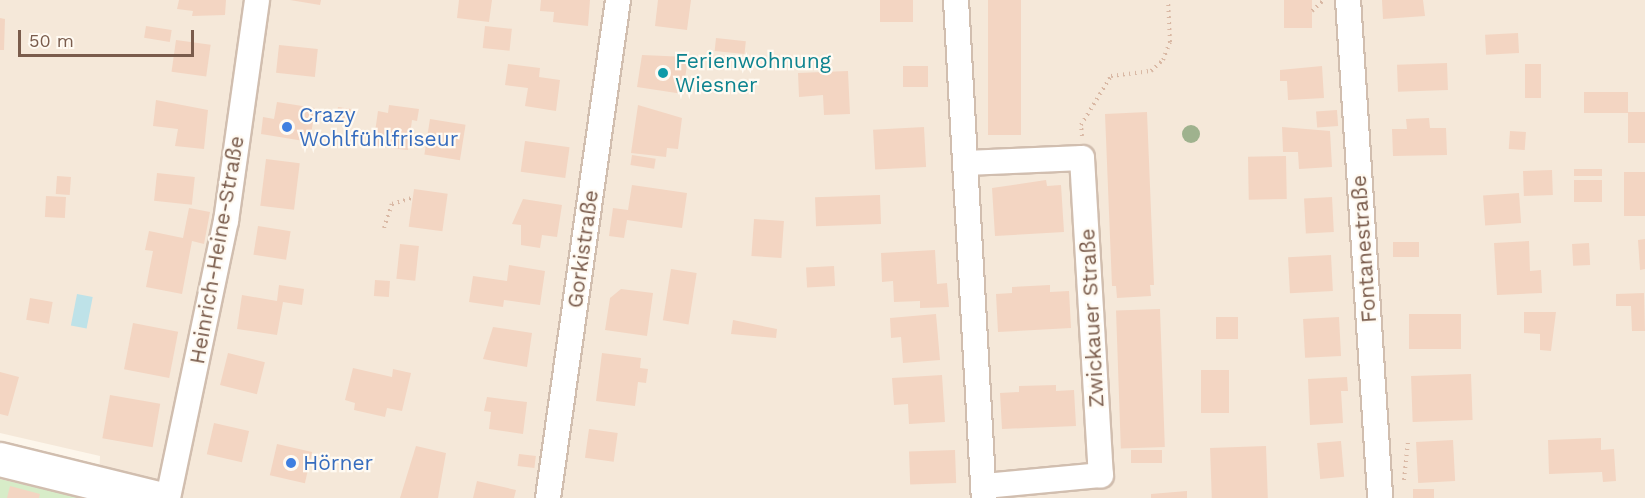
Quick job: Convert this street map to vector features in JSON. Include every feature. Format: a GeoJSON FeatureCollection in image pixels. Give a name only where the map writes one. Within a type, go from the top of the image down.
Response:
{"type":"FeatureCollection","features":[{"type":"Feature","properties":{"kind":"main road"},"geometry":{"type":"LineString","coordinates":[[0,459],[158,498]]}},
{"type":"Feature","properties":{"kind":"street","name":"Heinrich-Heine-Straße"},"geometry":{"type":"LineString","coordinates":[[168,498],[226,220],[257,0]]}},
{"type":"Feature","properties":{"kind":"street","name":"Gorkistraße"},"geometry":{"type":"LineString","coordinates":[[548,498],[618,0]]}},
{"type":"Feature","properties":{"kind":"street","name":"Zwickauer Straße"},"geometry":{"type":"LineString","coordinates":[[956,0],[984,492],[1101,476],[1082,158]]}},
{"type":"Feature","properties":{"kind":"street","name":"Fontanestraße"},"geometry":{"type":"LineString","coordinates":[[1348,0],[1390,494]]}},
{"type":"Feature","properties":{"kind":"street"},"geometry":{"type":"LineString","coordinates":[[966,163],[1082,158]]}},
{"type":"Feature","properties":{"kind":"path"},"geometry":{"type":"LineString","coordinates":[[1082,158],[1082,125],[1111,76],[1151,71],[1163,60],[1170,42],[1168,0]]}},
{"type":"Feature","properties":{"kind":"path"},"geometry":{"type":"LineString","coordinates":[[1312,11],[1324,0]]}},
{"type":"Feature","properties":{"kind":"path"},"geometry":{"type":"LineString","coordinates":[[384,228],[392,204],[412,198]]}},
{"type":"Feature","properties":{"kind":"path"},"geometry":{"type":"LineString","coordinates":[[1390,494],[1409,462],[1408,442]]}},
{"type":"Feature","properties":{"kind":"shaded area"},"geometry":{"type":"Polygon","coordinates":[[[0,0],[1645,0],[1645,498],[98,498],[100,456],[0,433],[0,0]]]}},
{"type":"Feature","properties":{"kind":"green space"},"geometry":{"type":"Polygon","coordinates":[[[0,479],[82,498],[0,498],[0,479]]]}},
{"type":"Feature","properties":{"kind":"water"},"geometry":{"type":"Polygon","coordinates":[[[77,294],[93,297],[87,328],[71,325],[77,294]]]}},
{"type":"Feature","properties":{"kind":"building"},"geometry":{"type":"Polygon","coordinates":[[[179,0],[226,0],[225,15],[192,16],[193,11],[177,9],[179,0]]]}},
{"type":"Feature","properties":{"kind":"building"},"geometry":{"type":"Polygon","coordinates":[[[290,0],[321,0],[320,5],[290,0]]]}},
{"type":"Feature","properties":{"kind":"building"},"geometry":{"type":"Polygon","coordinates":[[[459,0],[492,0],[489,22],[457,18],[459,0]]]}},
{"type":"Feature","properties":{"kind":"building"},"geometry":{"type":"Polygon","coordinates":[[[541,0],[590,0],[588,26],[553,22],[554,12],[540,11],[541,0]]]}},
{"type":"Feature","properties":{"kind":"building"},"geometry":{"type":"Polygon","coordinates":[[[658,0],[691,0],[687,30],[655,26],[658,0]]]}},
{"type":"Feature","properties":{"kind":"building"},"geometry":{"type":"Polygon","coordinates":[[[880,0],[913,0],[913,22],[880,22],[880,0]]]}},
{"type":"Feature","properties":{"kind":"building"},"geometry":{"type":"Polygon","coordinates":[[[988,0],[1021,0],[1021,135],[988,135],[988,0]]]}},
{"type":"Feature","properties":{"kind":"building"},"geometry":{"type":"Polygon","coordinates":[[[1284,0],[1312,0],[1312,28],[1284,28],[1284,0]]]}},
{"type":"Feature","properties":{"kind":"building"},"geometry":{"type":"Polygon","coordinates":[[[1382,0],[1423,0],[1425,16],[1383,19],[1382,0]]]}},
{"type":"Feature","properties":{"kind":"building"},"geometry":{"type":"Polygon","coordinates":[[[0,18],[5,19],[4,50],[0,50],[0,18]]]}},
{"type":"Feature","properties":{"kind":"building"},"geometry":{"type":"Polygon","coordinates":[[[146,26],[172,30],[170,42],[144,38],[146,26]]]}},
{"type":"Feature","properties":{"kind":"building"},"geometry":{"type":"Polygon","coordinates":[[[485,26],[512,29],[510,51],[483,48],[485,26]]]}},
{"type":"Feature","properties":{"kind":"building"},"geometry":{"type":"Polygon","coordinates":[[[1518,33],[1519,53],[1486,55],[1485,35],[1518,33]]]}},
{"type":"Feature","properties":{"kind":"building"},"geometry":{"type":"Polygon","coordinates":[[[716,38],[746,41],[744,54],[715,51],[716,38]]]}},
{"type":"Feature","properties":{"kind":"building"},"geometry":{"type":"Polygon","coordinates":[[[176,40],[211,45],[206,77],[172,72],[176,40]]]}},
{"type":"Feature","properties":{"kind":"building"},"geometry":{"type":"Polygon","coordinates":[[[279,45],[318,49],[315,77],[276,73],[279,45]]]}},
{"type":"Feature","properties":{"kind":"building","name":"Ferienwohnung Wiesner"},"geometry":{"type":"Polygon","coordinates":[[[642,55],[688,57],[683,94],[637,87],[642,55]]]}},
{"type":"Feature","properties":{"kind":"building"},"geometry":{"type":"Polygon","coordinates":[[[1447,63],[1448,90],[1398,92],[1397,65],[1447,63]]]}},
{"type":"Feature","properties":{"kind":"building"},"geometry":{"type":"Polygon","coordinates":[[[508,64],[540,68],[539,77],[560,80],[556,111],[525,106],[528,88],[505,85],[508,64]]]}},
{"type":"Feature","properties":{"kind":"building"},"geometry":{"type":"Polygon","coordinates":[[[1525,64],[1541,64],[1541,98],[1525,98],[1525,64]]]}},
{"type":"Feature","properties":{"kind":"building"},"geometry":{"type":"Polygon","coordinates":[[[903,66],[928,66],[928,87],[903,87],[903,66]]]}},
{"type":"Feature","properties":{"kind":"building"},"geometry":{"type":"Polygon","coordinates":[[[1322,66],[1324,98],[1288,100],[1287,81],[1280,81],[1280,70],[1322,66]]]}},
{"type":"Feature","properties":{"kind":"building"},"geometry":{"type":"Polygon","coordinates":[[[848,71],[850,114],[824,115],[823,95],[799,97],[798,73],[848,71]]]}},
{"type":"Feature","properties":{"kind":"building"},"geometry":{"type":"Polygon","coordinates":[[[1584,92],[1628,92],[1628,113],[1584,113],[1584,92]]]}},
{"type":"Feature","properties":{"kind":"building"},"geometry":{"type":"Polygon","coordinates":[[[156,100],[208,110],[204,149],[175,146],[178,129],[153,126],[156,100]]]}},
{"type":"Feature","properties":{"kind":"building","name":"Crazy Wohlfühlfriseur"},"geometry":{"type":"Polygon","coordinates":[[[277,102],[315,108],[310,142],[261,134],[263,117],[274,119],[277,102]]]}},
{"type":"Feature","properties":{"kind":"building"},"geometry":{"type":"Polygon","coordinates":[[[389,105],[419,109],[417,121],[412,120],[408,150],[373,146],[378,111],[388,113],[389,105]]]}},
{"type":"Feature","properties":{"kind":"building"},"geometry":{"type":"Polygon","coordinates":[[[638,105],[682,118],[678,149],[667,148],[666,157],[631,153],[638,105]]]}},
{"type":"Feature","properties":{"kind":"building"},"geometry":{"type":"Polygon","coordinates":[[[338,107],[351,109],[349,122],[336,120],[338,107]]]}},
{"type":"Feature","properties":{"kind":"building"},"geometry":{"type":"Polygon","coordinates":[[[1337,110],[1338,126],[1317,127],[1316,111],[1337,110]]]}},
{"type":"Feature","properties":{"kind":"building"},"geometry":{"type":"Polygon","coordinates":[[[1147,112],[1154,285],[1150,285],[1151,296],[1117,298],[1116,286],[1112,286],[1105,114],[1147,112]]]}},
{"type":"Feature","properties":{"kind":"building"},"geometry":{"type":"Polygon","coordinates":[[[1628,112],[1645,112],[1645,143],[1628,143],[1628,112]]]}},
{"type":"Feature","properties":{"kind":"building"},"geometry":{"type":"Polygon","coordinates":[[[1429,118],[1430,128],[1446,128],[1447,155],[1393,156],[1392,129],[1407,129],[1406,119],[1429,118]]]}},
{"type":"Feature","properties":{"kind":"building"},"geometry":{"type":"Polygon","coordinates":[[[430,119],[466,125],[460,160],[424,155],[430,119]]]}},
{"type":"Feature","properties":{"kind":"building"},"geometry":{"type":"Polygon","coordinates":[[[924,127],[926,167],[875,170],[873,130],[924,127]]]}},
{"type":"Feature","properties":{"kind":"building"},"geometry":{"type":"Polygon","coordinates":[[[1282,127],[1330,131],[1332,167],[1299,169],[1298,152],[1283,152],[1282,127]]]}},
{"type":"Feature","properties":{"kind":"building"},"geometry":{"type":"Polygon","coordinates":[[[1510,131],[1526,132],[1525,150],[1509,149],[1510,131]]]}},
{"type":"Feature","properties":{"kind":"building"},"geometry":{"type":"Polygon","coordinates":[[[525,141],[570,147],[565,178],[521,172],[525,141]]]}},
{"type":"Feature","properties":{"kind":"building"},"geometry":{"type":"Polygon","coordinates":[[[632,155],[656,159],[654,169],[630,165],[632,155]]]}},
{"type":"Feature","properties":{"kind":"building"},"geometry":{"type":"Polygon","coordinates":[[[1286,156],[1287,199],[1249,200],[1248,157],[1286,156]]]}},
{"type":"Feature","properties":{"kind":"building"},"geometry":{"type":"Polygon","coordinates":[[[266,159],[300,163],[294,210],[260,206],[266,159]]]}},
{"type":"Feature","properties":{"kind":"building"},"geometry":{"type":"Polygon","coordinates":[[[1574,169],[1602,169],[1602,176],[1574,176],[1574,169]]]}},
{"type":"Feature","properties":{"kind":"building"},"geometry":{"type":"Polygon","coordinates":[[[1552,170],[1553,195],[1524,196],[1523,171],[1552,170]]]}},
{"type":"Feature","properties":{"kind":"building"},"geometry":{"type":"Polygon","coordinates":[[[1624,172],[1645,172],[1645,216],[1624,216],[1624,172]]]}},
{"type":"Feature","properties":{"kind":"building"},"geometry":{"type":"Polygon","coordinates":[[[157,173],[195,177],[192,205],[154,201],[157,173]]]}},
{"type":"Feature","properties":{"kind":"building"},"geometry":{"type":"Polygon","coordinates":[[[57,176],[71,177],[70,195],[56,194],[57,176]]]}},
{"type":"Feature","properties":{"kind":"building"},"geometry":{"type":"Polygon","coordinates":[[[1046,180],[1047,186],[1061,185],[1064,232],[995,236],[992,188],[1046,180]]]}},
{"type":"Feature","properties":{"kind":"building"},"geometry":{"type":"Polygon","coordinates":[[[1574,180],[1602,180],[1602,202],[1574,202],[1574,180]]]}},
{"type":"Feature","properties":{"kind":"building"},"geometry":{"type":"Polygon","coordinates":[[[632,185],[687,193],[682,228],[627,220],[624,238],[609,236],[613,208],[628,210],[632,185]]]}},
{"type":"Feature","properties":{"kind":"building"},"geometry":{"type":"Polygon","coordinates":[[[414,189],[448,194],[442,231],[409,227],[414,189]]]}},
{"type":"Feature","properties":{"kind":"building"},"geometry":{"type":"Polygon","coordinates":[[[1519,193],[1521,223],[1485,225],[1483,196],[1519,193]]]}},
{"type":"Feature","properties":{"kind":"building"},"geometry":{"type":"Polygon","coordinates":[[[880,195],[881,224],[816,226],[815,197],[880,195]]]}},
{"type":"Feature","properties":{"kind":"building"},"geometry":{"type":"Polygon","coordinates":[[[46,196],[66,197],[65,218],[45,217],[46,196]]]}},
{"type":"Feature","properties":{"kind":"building"},"geometry":{"type":"Polygon","coordinates":[[[1332,197],[1334,232],[1306,233],[1304,198],[1332,197]]]}},
{"type":"Feature","properties":{"kind":"building"},"geometry":{"type":"Polygon","coordinates":[[[523,199],[562,205],[557,237],[542,235],[540,248],[521,245],[521,225],[512,224],[523,199]]]}},
{"type":"Feature","properties":{"kind":"building"},"geometry":{"type":"Polygon","coordinates":[[[189,208],[210,212],[204,244],[192,241],[182,294],[146,287],[153,251],[145,250],[149,231],[183,238],[189,208]]]}},
{"type":"Feature","properties":{"kind":"building"},"geometry":{"type":"Polygon","coordinates":[[[754,219],[784,221],[781,258],[751,256],[754,219]]]}},
{"type":"Feature","properties":{"kind":"building"},"geometry":{"type":"Polygon","coordinates":[[[258,226],[291,231],[286,260],[253,255],[258,226]]]}},
{"type":"Feature","properties":{"kind":"building"},"geometry":{"type":"Polygon","coordinates":[[[1645,239],[1645,269],[1640,270],[1638,240],[1645,239]]]}},
{"type":"Feature","properties":{"kind":"building"},"geometry":{"type":"Polygon","coordinates":[[[1529,241],[1530,271],[1541,270],[1542,293],[1497,295],[1494,243],[1529,241]]]}},
{"type":"Feature","properties":{"kind":"building"},"geometry":{"type":"Polygon","coordinates":[[[1393,242],[1419,242],[1419,257],[1393,257],[1393,242]]]}},
{"type":"Feature","properties":{"kind":"building"},"geometry":{"type":"Polygon","coordinates":[[[1589,243],[1590,265],[1573,266],[1572,244],[1589,243]]]}},
{"type":"Feature","properties":{"kind":"building"},"geometry":{"type":"Polygon","coordinates":[[[400,244],[419,246],[415,281],[396,279],[400,244]]]}},
{"type":"Feature","properties":{"kind":"building"},"geometry":{"type":"Polygon","coordinates":[[[935,250],[937,284],[947,283],[949,307],[920,308],[920,301],[894,302],[893,281],[882,282],[881,253],[935,250]]]}},
{"type":"Feature","properties":{"kind":"building"},"geometry":{"type":"Polygon","coordinates":[[[1331,255],[1333,291],[1290,293],[1288,257],[1331,255]]]}},
{"type":"Feature","properties":{"kind":"building"},"geometry":{"type":"Polygon","coordinates":[[[509,265],[545,271],[540,305],[504,300],[503,307],[469,302],[473,276],[507,281],[509,265]]]}},
{"type":"Feature","properties":{"kind":"building"},"geometry":{"type":"Polygon","coordinates":[[[834,266],[835,286],[807,287],[806,267],[834,266]]]}},
{"type":"Feature","properties":{"kind":"building"},"geometry":{"type":"Polygon","coordinates":[[[671,269],[697,273],[689,324],[663,320],[671,269]]]}},
{"type":"Feature","properties":{"kind":"building"},"geometry":{"type":"Polygon","coordinates":[[[375,280],[390,281],[389,297],[374,296],[375,280]]]}},
{"type":"Feature","properties":{"kind":"building"},"geometry":{"type":"Polygon","coordinates":[[[279,285],[304,289],[302,305],[283,302],[277,335],[237,329],[242,295],[277,301],[279,285]]]}},
{"type":"Feature","properties":{"kind":"building"},"geometry":{"type":"Polygon","coordinates":[[[1050,285],[1050,292],[1069,291],[1071,328],[998,332],[996,294],[1012,293],[1012,287],[1050,285]]]}},
{"type":"Feature","properties":{"kind":"building"},"geometry":{"type":"Polygon","coordinates":[[[621,289],[653,293],[647,336],[605,330],[610,298],[621,289]]]}},
{"type":"Feature","properties":{"kind":"building"},"geometry":{"type":"Polygon","coordinates":[[[1644,293],[1645,331],[1632,331],[1631,306],[1616,306],[1616,294],[1644,293]]]}},
{"type":"Feature","properties":{"kind":"building"},"geometry":{"type":"Polygon","coordinates":[[[30,298],[53,302],[49,324],[26,320],[30,298]]]}},
{"type":"Feature","properties":{"kind":"building"},"geometry":{"type":"Polygon","coordinates":[[[1160,309],[1165,447],[1121,448],[1116,311],[1160,309]]]}},
{"type":"Feature","properties":{"kind":"building"},"geometry":{"type":"Polygon","coordinates":[[[1524,312],[1556,312],[1551,351],[1540,350],[1540,334],[1524,333],[1524,312]]]}},
{"type":"Feature","properties":{"kind":"building"},"geometry":{"type":"Polygon","coordinates":[[[936,314],[940,360],[903,363],[901,337],[891,338],[890,318],[936,314]]]}},
{"type":"Feature","properties":{"kind":"building"},"geometry":{"type":"Polygon","coordinates":[[[1409,314],[1461,314],[1461,349],[1409,349],[1409,314]]]}},
{"type":"Feature","properties":{"kind":"building"},"geometry":{"type":"Polygon","coordinates":[[[1216,317],[1238,317],[1238,339],[1216,339],[1216,317]]]}},
{"type":"Feature","properties":{"kind":"building"},"geometry":{"type":"Polygon","coordinates":[[[1339,317],[1341,356],[1305,358],[1303,319],[1339,317]]]}},
{"type":"Feature","properties":{"kind":"building"},"geometry":{"type":"Polygon","coordinates":[[[733,320],[777,329],[776,338],[731,334],[733,320]]]}},
{"type":"Feature","properties":{"kind":"building"},"geometry":{"type":"Polygon","coordinates":[[[133,323],[178,332],[169,378],[124,369],[133,323]]]}},
{"type":"Feature","properties":{"kind":"building"},"geometry":{"type":"Polygon","coordinates":[[[493,327],[532,333],[527,367],[483,359],[493,327]]]}},
{"type":"Feature","properties":{"kind":"building"},"geometry":{"type":"Polygon","coordinates":[[[228,353],[265,362],[257,394],[220,385],[228,353]]]}},
{"type":"Feature","properties":{"kind":"building"},"geometry":{"type":"Polygon","coordinates":[[[602,353],[641,358],[640,368],[648,369],[646,383],[638,382],[635,406],[596,401],[602,353]]]}},
{"type":"Feature","properties":{"kind":"building"},"geometry":{"type":"Polygon","coordinates":[[[353,368],[392,377],[393,369],[411,373],[402,411],[387,408],[385,417],[354,410],[355,403],[345,400],[353,368]]]}},
{"type":"Feature","properties":{"kind":"building"},"geometry":{"type":"Polygon","coordinates":[[[1201,370],[1229,370],[1229,413],[1201,413],[1201,370]]]}},
{"type":"Feature","properties":{"kind":"building"},"geometry":{"type":"Polygon","coordinates":[[[0,372],[19,377],[8,416],[0,414],[0,372]]]}},
{"type":"Feature","properties":{"kind":"building"},"geometry":{"type":"Polygon","coordinates":[[[1471,374],[1473,420],[1413,422],[1411,376],[1471,374]]]}},
{"type":"Feature","properties":{"kind":"building"},"geometry":{"type":"Polygon","coordinates":[[[942,375],[945,422],[909,424],[908,404],[894,405],[892,378],[942,375]]]}},
{"type":"Feature","properties":{"kind":"building"},"geometry":{"type":"Polygon","coordinates":[[[1347,377],[1348,391],[1341,391],[1343,423],[1310,425],[1308,379],[1347,377]]]}},
{"type":"Feature","properties":{"kind":"building"},"geometry":{"type":"Polygon","coordinates":[[[1056,385],[1056,391],[1074,390],[1076,426],[1002,429],[1000,393],[1019,392],[1019,386],[1056,385]]]}},
{"type":"Feature","properties":{"kind":"building"},"geometry":{"type":"Polygon","coordinates":[[[110,395],[160,404],[153,447],[102,438],[110,395]]]}},
{"type":"Feature","properties":{"kind":"building"},"geometry":{"type":"Polygon","coordinates":[[[487,397],[527,402],[523,434],[489,429],[491,412],[484,411],[487,397]]]}},
{"type":"Feature","properties":{"kind":"building"},"geometry":{"type":"Polygon","coordinates":[[[214,423],[249,431],[242,462],[207,454],[214,423]]]}},
{"type":"Feature","properties":{"kind":"building"},"geometry":{"type":"Polygon","coordinates":[[[589,429],[618,433],[614,462],[585,458],[589,429]]]}},
{"type":"Feature","properties":{"kind":"building"},"geometry":{"type":"Polygon","coordinates":[[[1601,438],[1601,450],[1614,449],[1616,481],[1603,482],[1602,472],[1549,474],[1548,440],[1601,438]]]}},
{"type":"Feature","properties":{"kind":"building"},"geometry":{"type":"Polygon","coordinates":[[[1453,440],[1455,481],[1418,483],[1416,442],[1453,440]]]}},
{"type":"Feature","properties":{"kind":"building"},"geometry":{"type":"Polygon","coordinates":[[[1341,441],[1344,477],[1320,479],[1317,443],[1341,441]]]}},
{"type":"Feature","properties":{"kind":"building","name":"Hörner"},"geometry":{"type":"Polygon","coordinates":[[[277,444],[312,452],[305,483],[270,475],[277,444]]]}},
{"type":"Feature","properties":{"kind":"building"},"geometry":{"type":"Polygon","coordinates":[[[416,446],[446,453],[438,498],[400,498],[416,446]]]}},
{"type":"Feature","properties":{"kind":"building"},"geometry":{"type":"Polygon","coordinates":[[[1266,446],[1268,498],[1212,498],[1210,448],[1266,446]]]}},
{"type":"Feature","properties":{"kind":"building"},"geometry":{"type":"Polygon","coordinates":[[[955,450],[956,483],[910,485],[909,452],[955,450]]]}},
{"type":"Feature","properties":{"kind":"building"},"geometry":{"type":"Polygon","coordinates":[[[1131,450],[1162,450],[1162,463],[1131,463],[1131,450]]]}},
{"type":"Feature","properties":{"kind":"building"},"geometry":{"type":"Polygon","coordinates":[[[519,454],[536,456],[534,468],[518,466],[519,454]]]}},
{"type":"Feature","properties":{"kind":"building"},"geometry":{"type":"Polygon","coordinates":[[[477,481],[516,490],[514,498],[473,498],[477,481]]]}},
{"type":"Feature","properties":{"kind":"building"},"geometry":{"type":"Polygon","coordinates":[[[10,486],[40,494],[39,498],[7,498],[10,486]]]}},
{"type":"Feature","properties":{"kind":"building"},"geometry":{"type":"Polygon","coordinates":[[[1413,489],[1434,489],[1434,498],[1413,498],[1413,489]]]}},
{"type":"Feature","properties":{"kind":"building"},"geometry":{"type":"Polygon","coordinates":[[[1187,491],[1187,498],[1151,498],[1151,494],[1187,491]]]}},
{"type":"Feature","properties":{"kind":"place","name":"Ferienwohnung Wiesner"},"geometry":{"type":"Point","coordinates":[663,73]}},
{"type":"Feature","properties":{"kind":"place","name":"Crazy Wohlfühlfriseur"},"geometry":{"type":"Point","coordinates":[287,127]}},
{"type":"Feature","properties":{"kind":"place","name":"Hörner"},"geometry":{"type":"Point","coordinates":[291,463]}}]}
